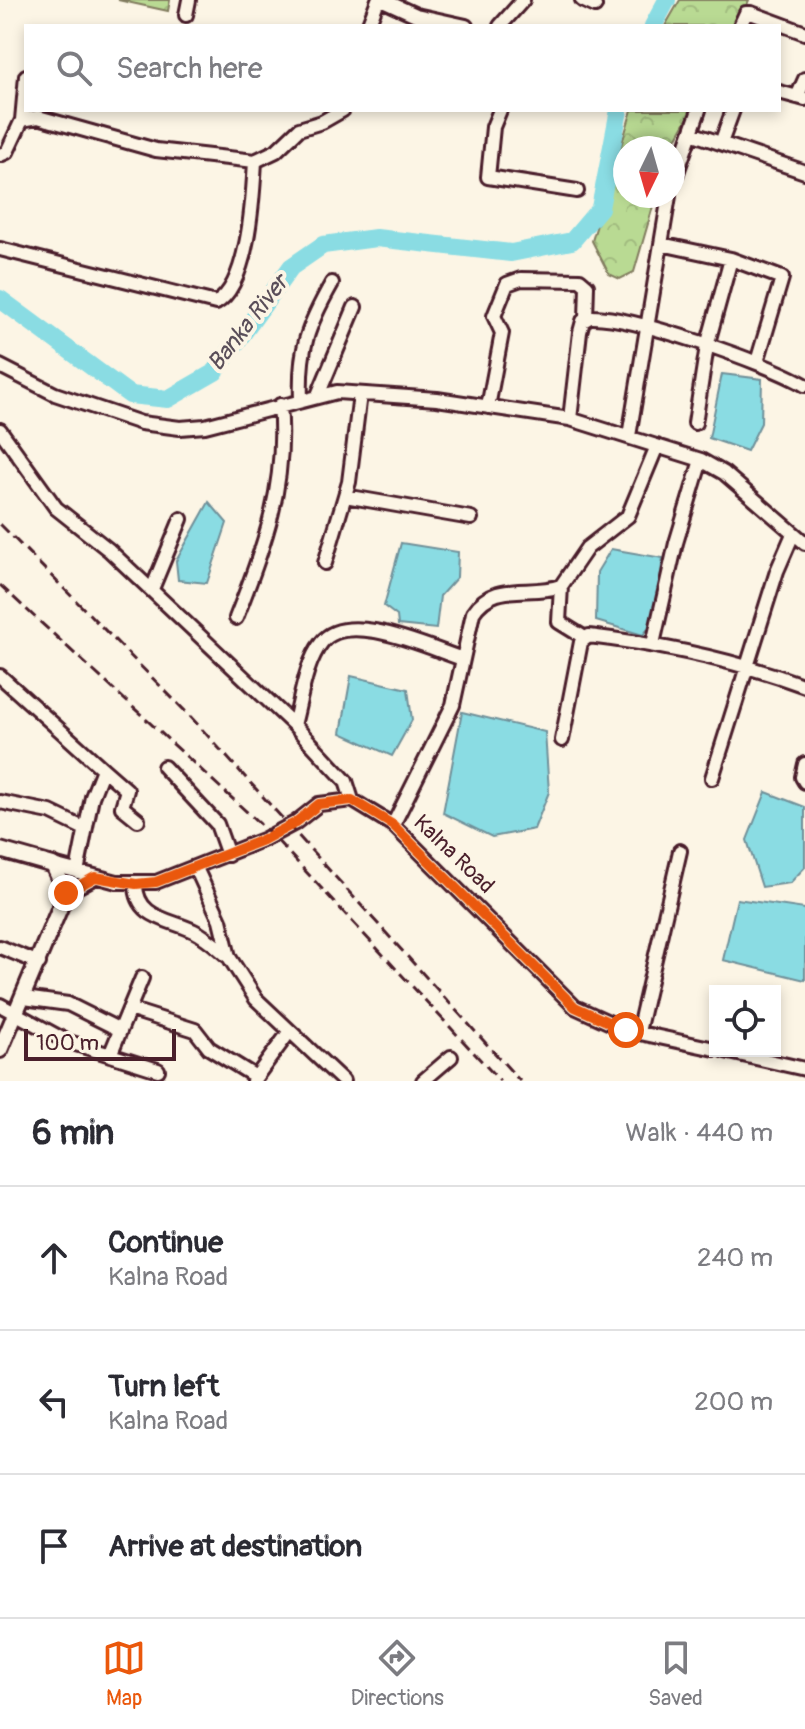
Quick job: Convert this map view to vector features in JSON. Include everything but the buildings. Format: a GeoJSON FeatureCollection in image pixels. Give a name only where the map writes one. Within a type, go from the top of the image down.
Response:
{"type":"FeatureCollection","features":[{"type":"Feature","properties":{"kind":"main road"},"geometry":{"type":"LineString","coordinates":[[0,850],[53,865],[66,893],[39,963],[0,1049]]}},
{"type":"Feature","properties":{"kind":"street"},"geometry":{"type":"LineString","coordinates":[[186,15],[189,0]]}},
{"type":"Feature","properties":{"kind":"street"},"geometry":{"type":"LineString","coordinates":[[369,24],[380,0],[416,15],[457,24]]}},
{"type":"Feature","properties":{"kind":"street"},"geometry":{"type":"LineString","coordinates":[[507,24],[523,0]]}},
{"type":"Feature","properties":{"kind":"street"},"geometry":{"type":"LineString","coordinates":[[582,0],[595,6]]}},
{"type":"Feature","properties":{"kind":"street"},"geometry":{"type":"LineString","coordinates":[[741,24],[746,13],[751,13],[781,24]]}},
{"type":"Feature","properties":{"kind":"street"},"geometry":{"type":"LineString","coordinates":[[781,24],[805,33]]}},
{"type":"Feature","properties":{"kind":"street"},"geometry":{"type":"LineString","coordinates":[[781,93],[801,98],[805,79]]}},
{"type":"Feature","properties":{"kind":"street"},"geometry":{"type":"LineString","coordinates":[[0,155],[7,152],[22,120],[24,98]]}},
{"type":"Feature","properties":{"kind":"street"},"geometry":{"type":"LineString","coordinates":[[22,120],[51,120],[156,150],[255,161],[276,151],[299,129],[322,122],[340,112]]}},
{"type":"Feature","properties":{"kind":"street"},"geometry":{"type":"LineString","coordinates":[[499,112],[493,127],[488,177],[577,191]]}},
{"type":"Feature","properties":{"kind":"street"},"geometry":{"type":"LineString","coordinates":[[685,150],[698,112]]}},
{"type":"Feature","properties":{"kind":"street"},"geometry":{"type":"LineString","coordinates":[[721,143],[732,112]]}},
{"type":"Feature","properties":{"kind":"street"},"geometry":{"type":"LineString","coordinates":[[691,133],[805,172]]}},
{"type":"Feature","properties":{"kind":"street"},"geometry":{"type":"LineString","coordinates":[[0,249],[216,303],[233,285],[241,263],[253,199],[255,161]]}},
{"type":"Feature","properties":{"kind":"street"},"geometry":{"type":"LineString","coordinates":[[629,436],[667,208]]}},
{"type":"Feature","properties":{"kind":"street"},"geometry":{"type":"LineString","coordinates":[[661,244],[731,259],[782,278],[757,362]]}},
{"type":"Feature","properties":{"kind":"street"},"geometry":{"type":"LineString","coordinates":[[695,423],[707,346],[731,259]]}},
{"type":"Feature","properties":{"kind":"street"},"geometry":{"type":"LineString","coordinates":[[488,407],[502,333],[494,316],[507,284],[521,279],[580,280],[587,286],[586,318],[576,353],[570,419]]}},
{"type":"Feature","properties":{"kind":"street"},"geometry":{"type":"LineString","coordinates":[[301,399],[301,351],[307,327],[332,283]]}},
{"type":"Feature","properties":{"kind":"street"},"geometry":{"type":"LineString","coordinates":[[318,395],[355,307]]}},
{"type":"Feature","properties":{"kind":"street"},"geometry":{"type":"LineString","coordinates":[[586,318],[598,316],[707,346],[757,362],[805,385]]}},
{"type":"Feature","properties":{"kind":"street"},"geometry":{"type":"LineString","coordinates":[[0,366],[55,394],[157,426],[205,426],[318,395],[360,394],[570,419],[701,460],[724,473],[805,543]]}},
{"type":"Feature","properties":{"kind":"street"},"geometry":{"type":"LineString","coordinates":[[325,563],[345,496],[360,394]]}},
{"type":"Feature","properties":{"kind":"street"},"geometry":{"type":"LineString","coordinates":[[236,618],[257,564],[278,491],[283,442],[280,405]]}},
{"type":"Feature","properties":{"kind":"street"},"geometry":{"type":"LineString","coordinates":[[0,430],[56,508],[152,589],[221,659],[294,725],[346,781],[352,800],[319,804],[295,823],[228,855],[196,868],[136,884],[53,865]]}},
{"type":"Feature","properties":{"kind":"street"},"geometry":{"type":"LineString","coordinates":[[657,446],[628,516],[587,548],[561,586],[559,622],[585,638],[653,644],[746,666],[805,686]]}},
{"type":"Feature","properties":{"kind":"street"},"geometry":{"type":"LineString","coordinates":[[653,644],[676,543],[701,460]]}},
{"type":"Feature","properties":{"kind":"street"},"geometry":{"type":"LineString","coordinates":[[345,496],[471,518]]}},
{"type":"Feature","properties":{"kind":"street"},"geometry":{"type":"LineString","coordinates":[[152,589],[181,519]]}},
{"type":"Feature","properties":{"kind":"street"},"geometry":{"type":"LineString","coordinates":[[712,778],[746,666],[793,534]]}},
{"type":"Feature","properties":{"kind":"street"},"geometry":{"type":"LineString","coordinates":[[393,825],[453,705],[473,613],[481,601],[498,592],[561,586]]}},
{"type":"Feature","properties":{"kind":"street"},"geometry":{"type":"LineString","coordinates":[[294,725],[314,656],[328,636],[346,630],[373,630],[463,659]]}},
{"type":"Feature","properties":{"kind":"street"},"geometry":{"type":"LineString","coordinates":[[562,740],[585,638]]}},
{"type":"Feature","properties":{"kind":"street"},"geometry":{"type":"LineString","coordinates":[[0,676],[127,790],[122,807],[138,820]]}},
{"type":"Feature","properties":{"kind":"street"},"geometry":{"type":"LineString","coordinates":[[805,764],[805,782]]}},
{"type":"Feature","properties":{"kind":"street"},"geometry":{"type":"LineString","coordinates":[[164,767],[217,824],[228,855]]}},
{"type":"Feature","properties":{"kind":"street"},"geometry":{"type":"LineString","coordinates":[[77,872],[85,829],[103,769]]}},
{"type":"Feature","properties":{"kind":"street","name":"Kalna Road"},"geometry":{"type":"LineString","coordinates":[[352,800],[393,825],[575,1007],[615,1027],[709,1048]]}},
{"type":"Feature","properties":{"kind":"street"},"geometry":{"type":"LineString","coordinates":[[0,802],[50,812],[85,829]]}},
{"type":"Feature","properties":{"kind":"street"},"geometry":{"type":"LineString","coordinates":[[638,1032],[680,851]]}},
{"type":"Feature","properties":{"kind":"street"},"geometry":{"type":"LineString","coordinates":[[196,868],[220,920],[229,957],[256,999],[341,1080]]}},
{"type":"Feature","properties":{"kind":"street"},"geometry":{"type":"LineString","coordinates":[[66,893],[95,877]]}},
{"type":"Feature","properties":{"kind":"street"},"geometry":{"type":"LineString","coordinates":[[136,884],[136,897],[148,913],[193,930],[229,957]]}},
{"type":"Feature","properties":{"kind":"street"},"geometry":{"type":"LineString","coordinates":[[0,947],[39,963]]}},
{"type":"Feature","properties":{"kind":"street"},"geometry":{"type":"LineString","coordinates":[[110,1055],[142,978]]}},
{"type":"Feature","properties":{"kind":"street"},"geometry":{"type":"LineString","coordinates":[[24,998],[68,1004],[120,1030]]}},
{"type":"Feature","properties":{"kind":"street"},"geometry":{"type":"LineString","coordinates":[[0,1005],[66,1041],[158,1070]]}},
{"type":"Feature","properties":{"kind":"street"},"geometry":{"type":"LineString","coordinates":[[129,1009],[195,1030],[209,1048],[254,1079],[290,1031]]}},
{"type":"Feature","properties":{"kind":"street"},"geometry":{"type":"LineString","coordinates":[[423,1081],[451,1057]]}},
{"type":"Feature","properties":{"kind":"street"},"geometry":{"type":"LineString","coordinates":[[752,1057],[805,1069]]}},
{"type":"Feature","properties":{"kind":"green space"},"geometry":{"type":"Polygon","coordinates":[[[118,0],[170,0],[168,11],[118,0]]]}},
{"type":"Feature","properties":{"kind":"green space"},"geometry":{"type":"Polygon","coordinates":[[[680,0],[749,0],[739,24],[666,24],[680,0]]]}},
{"type":"Feature","properties":{"kind":"green space"},"geometry":{"type":"Polygon","coordinates":[[[631,112],[691,112],[678,136],[624,136],[631,112]]]}},
{"type":"Feature","properties":{"kind":"green space"},"geometry":{"type":"Polygon","coordinates":[[[613,172],[613,208],[653,208],[634,272],[620,279],[609,274],[592,241],[613,172]]]}},
{"type":"Feature","properties":{"kind":"water"},"geometry":{"type":"Polygon","coordinates":[[[722,374],[762,379],[761,423],[747,451],[709,438],[722,374]]]}},
{"type":"Feature","properties":{"kind":"water"},"geometry":{"type":"Polygon","coordinates":[[[209,502],[227,523],[207,583],[178,580],[176,561],[209,502]]]}},
{"type":"Feature","properties":{"kind":"water"},"geometry":{"type":"Polygon","coordinates":[[[401,543],[458,552],[457,577],[440,596],[436,629],[398,625],[397,616],[384,606],[401,543]]]}},
{"type":"Feature","properties":{"kind":"water"},"geometry":{"type":"Polygon","coordinates":[[[611,549],[663,558],[654,621],[643,635],[596,621],[597,572],[611,549]]]}},
{"type":"Feature","properties":{"kind":"water"},"geometry":{"type":"Polygon","coordinates":[[[351,676],[408,689],[412,720],[392,756],[341,733],[351,676]]]}},
{"type":"Feature","properties":{"kind":"water"},"geometry":{"type":"Polygon","coordinates":[[[462,712],[545,732],[549,792],[534,829],[492,837],[443,813],[462,712]]]}},
{"type":"Feature","properties":{"kind":"water"},"geometry":{"type":"Polygon","coordinates":[[[766,792],[805,807],[805,867],[790,883],[762,887],[747,840],[766,792]]]}},
{"type":"Feature","properties":{"kind":"water"},"geometry":{"type":"Polygon","coordinates":[[[737,899],[805,909],[805,980],[723,960],[737,899]]]}},
{"type":"Feature","properties":{"kind":"waterway","name":"Banka River"},"geometry":{"type":"LineString","coordinates":[[654,24],[667,0]]}},
{"type":"Feature","properties":{"kind":"waterway","name":"Banka River"},"geometry":{"type":"LineString","coordinates":[[0,299],[130,395],[168,399],[215,372],[291,267],[323,245],[376,238],[511,253],[572,241],[600,208],[619,112]]}},
{"type":"Feature","properties":{"kind":"railway"},"geometry":{"type":"LineString","coordinates":[[0,524],[189,715],[520,1081]]}},
{"type":"Feature","properties":{"kind":"railway"},"geometry":{"type":"LineString","coordinates":[[0,585],[272,835],[500,1081]]}},
{"type":"Feature","properties":{"kind":"route"},"geometry":{"type":"LineString","coordinates":[[66,893],[95,877],[136,884],[156,882],[265,839],[295,823],[319,804],[352,800],[393,825],[575,1007],[626,1030]]}}]}
